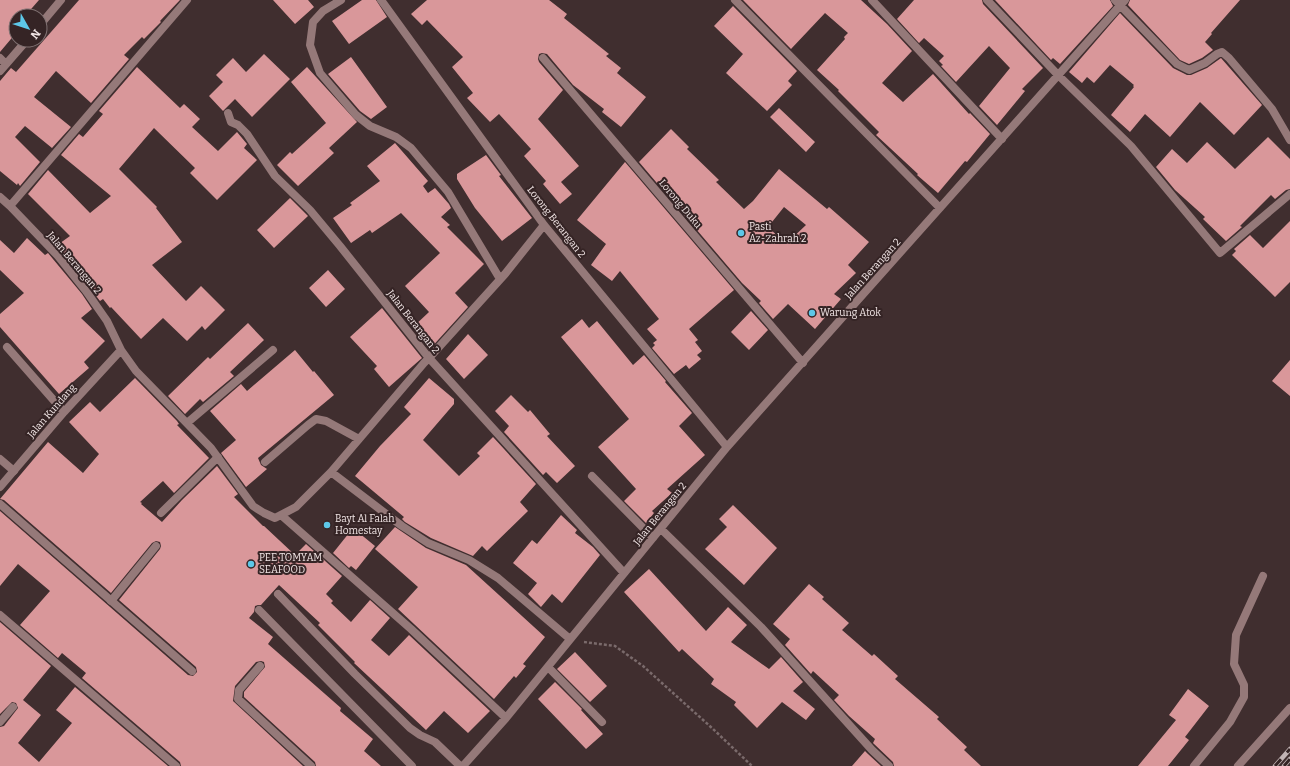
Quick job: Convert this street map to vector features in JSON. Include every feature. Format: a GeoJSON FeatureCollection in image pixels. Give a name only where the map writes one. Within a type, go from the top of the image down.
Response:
{"type":"FeatureCollection","features":[{"type":"Feature","properties":{"kind":"street"},"geometry":{"type":"LineString","coordinates":[[48,15],[61,0]]}},
{"type":"Feature","properties":{"kind":"street"},"geometry":{"type":"LineString","coordinates":[[10,206],[187,0]]}},
{"type":"Feature","properties":{"kind":"street"},"geometry":{"type":"LineString","coordinates":[[341,0],[323,11],[313,22],[310,45],[320,73],[356,115],[370,126],[396,137],[411,148],[448,192],[500,279]]}},
{"type":"Feature","properties":{"kind":"street","name":"Lorong Berangan 2"},"geometry":{"type":"LineString","coordinates":[[381,0],[544,225],[727,447]]}},
{"type":"Feature","properties":{"kind":"street"},"geometry":{"type":"LineString","coordinates":[[735,0],[940,208]]}},
{"type":"Feature","properties":{"kind":"street"},"geometry":{"type":"LineString","coordinates":[[872,0],[1002,139]]}},
{"type":"Feature","properties":{"kind":"street"},"geometry":{"type":"LineString","coordinates":[[987,0],[1058,75],[1131,146],[1220,253],[1290,194]]}},
{"type":"Feature","properties":{"kind":"street"},"geometry":{"type":"LineString","coordinates":[[1121,2],[1176,64],[1189,70],[1205,63],[1222,52],[1229,58],[1272,109],[1290,140]]}},
{"type":"Feature","properties":{"kind":"street","name":"Jalan Berangan 2"},"geometry":{"type":"LineString","coordinates":[[463,766],[506,718],[727,447],[1002,139],[1121,2]]}},
{"type":"Feature","properties":{"kind":"street"},"geometry":{"type":"LineString","coordinates":[[0,71],[20,48]]}},
{"type":"Feature","properties":{"kind":"street"},"geometry":{"type":"LineString","coordinates":[[0,58],[6,64]]}},
{"type":"Feature","properties":{"kind":"street","name":"Lorong Duku"},"geometry":{"type":"LineString","coordinates":[[543,58],[802,363]]}},
{"type":"Feature","properties":{"kind":"street","name":"Jalan Berangan 2"},"geometry":{"type":"LineString","coordinates":[[228,113],[231,122],[238,125],[247,134],[275,176],[310,210],[429,358],[624,573]]}},
{"type":"Feature","properties":{"kind":"street","name":"Jalan Berangan 2"},"geometry":{"type":"LineString","coordinates":[[0,197],[58,256],[86,290],[107,321],[121,350],[136,371],[211,448],[253,506],[275,518],[281,515]]}},
{"type":"Feature","properties":{"kind":"street"},"geometry":{"type":"LineString","coordinates":[[506,718],[411,629],[281,515],[296,507],[331,472],[424,363],[500,279],[544,225]]}},
{"type":"Feature","properties":{"kind":"street"},"geometry":{"type":"LineString","coordinates":[[8,347],[64,412]]}},
{"type":"Feature","properties":{"kind":"street","name":"Jalan Kundang"},"geometry":{"type":"LineString","coordinates":[[0,487],[64,412],[121,350]]}},
{"type":"Feature","properties":{"kind":"street"},"geometry":{"type":"LineString","coordinates":[[187,423],[273,350]]}},
{"type":"Feature","properties":{"kind":"street"},"geometry":{"type":"LineString","coordinates":[[265,462],[316,419],[326,421],[359,439]]}},
{"type":"Feature","properties":{"kind":"street"},"geometry":{"type":"LineString","coordinates":[[161,513],[218,457]]}},
{"type":"Feature","properties":{"kind":"street"},"geometry":{"type":"LineString","coordinates":[[0,459],[14,470]]}},
{"type":"Feature","properties":{"kind":"street"},"geometry":{"type":"LineString","coordinates":[[331,472],[402,526],[428,543],[469,560],[498,578],[570,639]]}},
{"type":"Feature","properties":{"kind":"street"},"geometry":{"type":"LineString","coordinates":[[592,476],[653,538]]}},
{"type":"Feature","properties":{"kind":"street"},"geometry":{"type":"LineString","coordinates":[[0,504],[192,671]]}},
{"type":"Feature","properties":{"kind":"street"},"geometry":{"type":"LineString","coordinates":[[661,529],[761,627],[872,750],[889,766]]}},
{"type":"Feature","properties":{"kind":"street"},"geometry":{"type":"LineString","coordinates":[[111,601],[156,546]]}},
{"type":"Feature","properties":{"kind":"street"},"geometry":{"type":"LineString","coordinates":[[1194,766],[1230,722],[1244,697],[1244,685],[1234,664],[1236,635],[1262,576]]}},
{"type":"Feature","properties":{"kind":"street"},"geometry":{"type":"LineString","coordinates":[[278,594],[355,674],[410,728],[434,742],[460,766]]}},
{"type":"Feature","properties":{"kind":"street"},"geometry":{"type":"LineString","coordinates":[[259,610],[412,766]]}},
{"type":"Feature","properties":{"kind":"street"},"geometry":{"type":"LineString","coordinates":[[0,615],[176,766]]}},
{"type":"Feature","properties":{"kind":"street"},"geometry":{"type":"LineString","coordinates":[[260,666],[239,690],[238,699],[311,766]]}},
{"type":"Feature","properties":{"kind":"street"},"geometry":{"type":"LineString","coordinates":[[548,667],[602,722]]}},
{"type":"Feature","properties":{"kind":"street"},"geometry":{"type":"LineString","coordinates":[[0,722],[13,707]]}},
{"type":"Feature","properties":{"kind":"street"},"geometry":{"type":"LineString","coordinates":[[1238,766],[1290,708]]}},
{"type":"Feature","properties":{"kind":"path"},"geometry":{"type":"LineString","coordinates":[[570,639],[615,646],[621,650],[649,671],[752,766]]}},
{"type":"Feature","properties":{"kind":"building"},"geometry":{"type":"Polygon","coordinates":[[[0,0],[39,0],[32,8],[8,8],[8,42],[0,52],[0,0]]]}},
{"type":"Feature","properties":{"kind":"building"},"geometry":{"type":"Polygon","coordinates":[[[79,0],[180,0],[144,39],[142,37],[124,55],[129,59],[91,103],[56,71],[34,97],[71,127],[52,148],[25,126],[15,137],[40,162],[20,186],[0,171],[0,81],[11,68],[16,72],[37,48],[48,48],[48,35],[79,0]]]}},
{"type":"Feature","properties":{"kind":"building"},"geometry":{"type":"Polygon","coordinates":[[[273,0],[308,0],[314,7],[295,24],[273,0]]]}},
{"type":"Feature","properties":{"kind":"building"},"geometry":{"type":"Polygon","coordinates":[[[362,0],[376,0],[387,17],[349,44],[332,21],[362,0]]]}},
{"type":"Feature","properties":{"kind":"building"},"geometry":{"type":"Polygon","coordinates":[[[427,0],[549,0],[567,14],[564,18],[609,54],[606,56],[621,68],[617,73],[646,97],[621,127],[602,112],[604,109],[573,85],[547,54],[539,54],[539,62],[563,90],[538,119],[579,166],[561,182],[572,194],[560,204],[543,184],[546,181],[524,156],[531,149],[499,114],[490,122],[467,98],[473,93],[452,67],[463,57],[427,20],[422,25],[411,14],[427,0]]]}},
{"type":"Feature","properties":{"kind":"building"},"geometry":{"type":"Polygon","coordinates":[[[743,0],[861,0],[887,24],[912,51],[882,83],[903,102],[933,74],[969,114],[970,113],[990,134],[967,162],[965,161],[938,193],[917,175],[918,174],[876,135],[879,132],[838,91],[839,90],[817,70],[845,39],[844,37],[848,33],[825,13],[791,49],[743,0]]]}},
{"type":"Feature","properties":{"kind":"building"},"geometry":{"type":"Polygon","coordinates":[[[914,0],[982,0],[983,4],[1043,68],[1022,89],[1025,91],[997,125],[979,106],[1010,68],[989,46],[956,82],[941,66],[943,65],[939,61],[944,56],[924,38],[919,43],[897,19],[914,0]]]}},
{"type":"Feature","properties":{"kind":"building"},"geometry":{"type":"Polygon","coordinates":[[[995,0],[1110,0],[1113,6],[1060,64],[1053,58],[1051,60],[995,0]]]}},
{"type":"Feature","properties":{"kind":"building"},"geometry":{"type":"Polygon","coordinates":[[[1130,0],[1240,0],[1205,42],[1213,50],[1202,58],[1189,64],[1180,60],[1128,5],[1130,0]]]}},
{"type":"Feature","properties":{"kind":"building"},"geometry":{"type":"Polygon","coordinates":[[[733,6],[797,71],[788,81],[792,85],[767,111],[726,73],[743,54],[714,26],[733,6]]]}},
{"type":"Feature","properties":{"kind":"building"},"geometry":{"type":"Polygon","coordinates":[[[1120,13],[1173,68],[1187,75],[1191,75],[1207,68],[1221,58],[1262,105],[1234,135],[1200,102],[1170,137],[1145,114],[1130,132],[1111,115],[1134,87],[1134,85],[1110,65],[1094,83],[1087,77],[1082,83],[1069,72],[1120,13]]]}},
{"type":"Feature","properties":{"kind":"building"},"geometry":{"type":"Polygon","coordinates":[[[264,54],[290,79],[252,117],[235,99],[223,111],[209,96],[223,82],[216,75],[233,58],[246,72],[264,54]]]}},
{"type":"Feature","properties":{"kind":"building"},"geometry":{"type":"Polygon","coordinates":[[[351,57],[387,107],[371,119],[360,111],[328,74],[351,57]]]}},
{"type":"Feature","properties":{"kind":"building"},"geometry":{"type":"Polygon","coordinates":[[[137,67],[180,108],[184,104],[200,119],[192,127],[218,151],[237,132],[247,144],[244,148],[257,160],[217,200],[190,173],[195,168],[154,128],[119,169],[157,207],[156,208],[182,242],[152,265],[186,301],[201,286],[225,310],[205,330],[202,326],[187,341],[163,318],[141,339],[103,299],[100,301],[56,246],[70,236],[28,194],[48,170],[90,213],[111,196],[61,155],[79,134],[83,137],[103,114],[99,111],[137,67]]]}},
{"type":"Feature","properties":{"kind":"building"},"geometry":{"type":"Polygon","coordinates":[[[307,67],[357,122],[329,148],[334,153],[298,186],[277,165],[290,152],[292,154],[326,123],[291,82],[307,67]]]}},
{"type":"Feature","properties":{"kind":"building"},"geometry":{"type":"Polygon","coordinates":[[[779,108],[815,142],[806,152],[770,117],[779,108]]]}},
{"type":"Feature","properties":{"kind":"building"},"geometry":{"type":"Polygon","coordinates":[[[671,129],[689,147],[687,149],[719,180],[716,182],[744,209],[753,201],[779,169],[827,209],[829,207],[869,242],[848,265],[856,273],[834,294],[841,299],[815,329],[788,304],[773,319],[759,303],[761,301],[742,283],[639,162],[671,129]],[[784,207],[768,227],[786,244],[806,225],[784,207]]]}},
{"type":"Feature","properties":{"kind":"building"},"geometry":{"type":"Polygon","coordinates":[[[1268,137],[1290,159],[1290,189],[1286,190],[1275,199],[1271,195],[1240,226],[1242,227],[1226,241],[1203,219],[1205,217],[1175,190],[1156,167],[1172,149],[1187,163],[1207,142],[1235,169],[1268,137]]]}},
{"type":"Feature","properties":{"kind":"building"},"geometry":{"type":"Polygon","coordinates":[[[395,143],[428,181],[423,186],[428,193],[435,188],[449,204],[451,208],[441,217],[450,225],[447,227],[484,264],[455,293],[468,307],[429,350],[412,328],[429,312],[405,286],[440,253],[401,213],[372,233],[370,230],[351,243],[333,218],[352,205],[350,203],[380,181],[367,166],[395,143]]]}},
{"type":"Feature","properties":{"kind":"building"},"geometry":{"type":"Polygon","coordinates":[[[486,155],[501,175],[499,176],[532,218],[502,241],[475,208],[457,179],[457,174],[486,155]]]}},
{"type":"Feature","properties":{"kind":"building"},"geometry":{"type":"Polygon","coordinates":[[[625,162],[734,290],[689,329],[698,340],[695,342],[702,351],[697,355],[701,359],[689,369],[686,365],[674,374],[652,348],[655,345],[653,343],[657,340],[647,329],[659,319],[620,271],[612,281],[591,265],[606,244],[577,220],[625,162]]]}},
{"type":"Feature","properties":{"kind":"building"},"geometry":{"type":"Polygon","coordinates":[[[290,198],[308,216],[274,248],[257,230],[290,198]]]}},
{"type":"Feature","properties":{"kind":"building"},"geometry":{"type":"Polygon","coordinates":[[[1290,221],[1290,282],[1275,297],[1232,255],[1236,251],[1234,249],[1250,235],[1263,248],[1290,221]]]}},
{"type":"Feature","properties":{"kind":"building"},"geometry":{"type":"Polygon","coordinates":[[[27,238],[45,255],[48,253],[82,294],[92,309],[81,318],[105,341],[84,362],[89,368],[59,394],[0,327],[0,314],[24,293],[0,270],[0,240],[14,253],[27,238]]]}},
{"type":"Feature","properties":{"kind":"building"},"geometry":{"type":"Polygon","coordinates":[[[328,270],[345,289],[326,307],[309,288],[328,270]]]}},
{"type":"Feature","properties":{"kind":"building"},"geometry":{"type":"Polygon","coordinates":[[[382,308],[422,358],[389,387],[374,369],[377,366],[350,337],[382,308]]]}},
{"type":"Feature","properties":{"kind":"building"},"geometry":{"type":"Polygon","coordinates":[[[751,311],[768,330],[749,350],[731,332],[751,311]]]}},
{"type":"Feature","properties":{"kind":"building"},"geometry":{"type":"Polygon","coordinates":[[[582,319],[589,328],[597,321],[633,365],[644,355],[692,413],[679,426],[705,455],[667,489],[672,493],[652,511],[654,513],[646,523],[624,501],[636,489],[598,447],[629,419],[561,337],[582,319]]]}},
{"type":"Feature","properties":{"kind":"building"},"geometry":{"type":"Polygon","coordinates":[[[248,323],[264,340],[230,372],[234,376],[203,402],[200,399],[185,414],[168,396],[208,357],[210,359],[248,323]]]}},
{"type":"Feature","properties":{"kind":"building"},"geometry":{"type":"Polygon","coordinates":[[[468,334],[488,355],[464,379],[446,359],[468,334]]]}},
{"type":"Feature","properties":{"kind":"building"},"geometry":{"type":"Polygon","coordinates":[[[295,350],[334,395],[258,458],[261,465],[267,469],[246,487],[221,453],[236,440],[210,411],[241,384],[247,391],[295,350]]]}},
{"type":"Feature","properties":{"kind":"building"},"geometry":{"type":"Polygon","coordinates":[[[1290,360],[1290,396],[1272,381],[1290,360]]]}},
{"type":"Feature","properties":{"kind":"building"},"geometry":{"type":"Polygon","coordinates":[[[135,378],[177,421],[179,424],[177,425],[209,458],[174,493],[163,481],[140,502],[142,503],[141,504],[162,522],[217,466],[238,494],[234,497],[295,555],[306,544],[342,576],[326,594],[333,601],[331,603],[351,622],[370,600],[390,618],[371,640],[389,656],[409,635],[490,711],[468,733],[444,711],[426,730],[354,663],[355,662],[318,625],[320,623],[279,585],[261,605],[255,606],[254,612],[249,618],[273,637],[268,644],[341,708],[340,711],[373,739],[364,751],[381,766],[316,766],[315,762],[244,697],[244,692],[265,667],[264,662],[261,661],[256,662],[235,686],[233,701],[303,766],[181,766],[180,762],[82,678],[86,673],[62,653],[58,658],[20,625],[50,591],[18,564],[0,586],[0,511],[188,675],[193,676],[197,672],[196,667],[119,600],[160,549],[160,542],[156,541],[152,543],[111,593],[4,500],[0,499],[48,442],[83,473],[99,454],[69,422],[90,402],[100,412],[135,378]]]}},
{"type":"Feature","properties":{"kind":"building"},"geometry":{"type":"Polygon","coordinates":[[[429,378],[454,399],[454,404],[423,440],[459,476],[480,456],[477,453],[493,437],[536,484],[520,502],[528,511],[487,551],[482,546],[473,556],[431,538],[405,522],[402,519],[404,517],[355,476],[380,446],[411,414],[404,407],[429,378]]]}},
{"type":"Feature","properties":{"kind":"building"},"geometry":{"type":"Polygon","coordinates":[[[511,395],[528,412],[530,410],[550,434],[547,436],[575,466],[557,483],[546,472],[543,475],[504,432],[509,426],[495,411],[511,395]]]}},
{"type":"Feature","properties":{"kind":"building"},"geometry":{"type":"Polygon","coordinates":[[[733,505],[777,548],[744,585],[705,549],[727,527],[719,519],[733,505]]]}},
{"type":"Feature","properties":{"kind":"building"},"geometry":{"type":"Polygon","coordinates":[[[561,515],[577,530],[575,533],[593,547],[600,555],[562,603],[552,594],[541,607],[528,594],[537,583],[513,563],[532,540],[537,544],[561,515]]]}},
{"type":"Feature","properties":{"kind":"building"},"geometry":{"type":"Polygon","coordinates":[[[395,527],[426,548],[466,565],[545,637],[523,664],[526,666],[516,678],[514,676],[494,699],[398,609],[418,587],[375,549],[395,527]]]}},
{"type":"Feature","properties":{"kind":"building"},"geometry":{"type":"Polygon","coordinates":[[[353,528],[375,546],[356,570],[351,566],[349,568],[333,553],[353,528]]]}},
{"type":"Feature","properties":{"kind":"building"},"geometry":{"type":"Polygon","coordinates":[[[649,569],[706,631],[728,607],[747,625],[731,642],[769,669],[781,657],[803,682],[793,691],[815,709],[806,720],[782,702],[757,728],[734,705],[736,702],[711,684],[714,679],[682,649],[679,652],[624,592],[649,569]]]}},
{"type":"Feature","properties":{"kind":"building"},"geometry":{"type":"Polygon","coordinates":[[[809,584],[824,597],[822,599],[849,623],[842,630],[872,656],[874,654],[898,676],[895,679],[939,717],[937,719],[967,747],[964,750],[981,766],[894,766],[893,762],[873,743],[875,739],[849,716],[834,700],[839,695],[813,671],[811,674],[785,645],[790,639],[773,624],[809,584]]]}},
{"type":"Feature","properties":{"kind":"building"},"geometry":{"type":"Polygon","coordinates":[[[0,622],[51,666],[23,700],[41,715],[18,743],[39,762],[72,723],[56,710],[75,687],[168,766],[0,766],[0,727],[4,726],[18,708],[16,703],[12,702],[0,714],[0,622]]]}},
{"type":"Feature","properties":{"kind":"building"},"geometry":{"type":"Polygon","coordinates":[[[575,652],[607,686],[590,702],[557,669],[575,652]]]}},
{"type":"Feature","properties":{"kind":"building"},"geometry":{"type":"Polygon","coordinates":[[[555,682],[582,709],[581,710],[603,734],[586,749],[538,699],[555,682]]]}},
{"type":"Feature","properties":{"kind":"building"},"geometry":{"type":"Polygon","coordinates":[[[1188,689],[1209,706],[1185,737],[1189,740],[1168,766],[1138,766],[1176,720],[1169,715],[1188,689]]]}},
{"type":"Feature","properties":{"kind":"building"},"geometry":{"type":"Polygon","coordinates":[[[865,751],[868,754],[881,766],[852,766],[865,751]]]}},
{"type":"Feature","properties":{"kind":"railway"},"geometry":{"type":"LineString","coordinates":[[1275,766],[1290,749]]}},
{"type":"Feature","properties":{"kind":"railway"},"geometry":{"type":"LineString","coordinates":[[1284,766],[1290,759]]}},
{"type":"Feature","properties":{"kind":"place","name":"Pasti Az-Zahrah 2"},"geometry":{"type":"Point","coordinates":[741,233]}},
{"type":"Feature","properties":{"kind":"place","name":"Warung Atok"},"geometry":{"type":"Point","coordinates":[812,313]}},
{"type":"Feature","properties":{"kind":"place","name":"Bayt Al Falah Homestay"},"geometry":{"type":"Point","coordinates":[327,525]}},
{"type":"Feature","properties":{"kind":"place","name":"PEE TOMYAM SEAFOOD"},"geometry":{"type":"Point","coordinates":[251,564]}}]}
